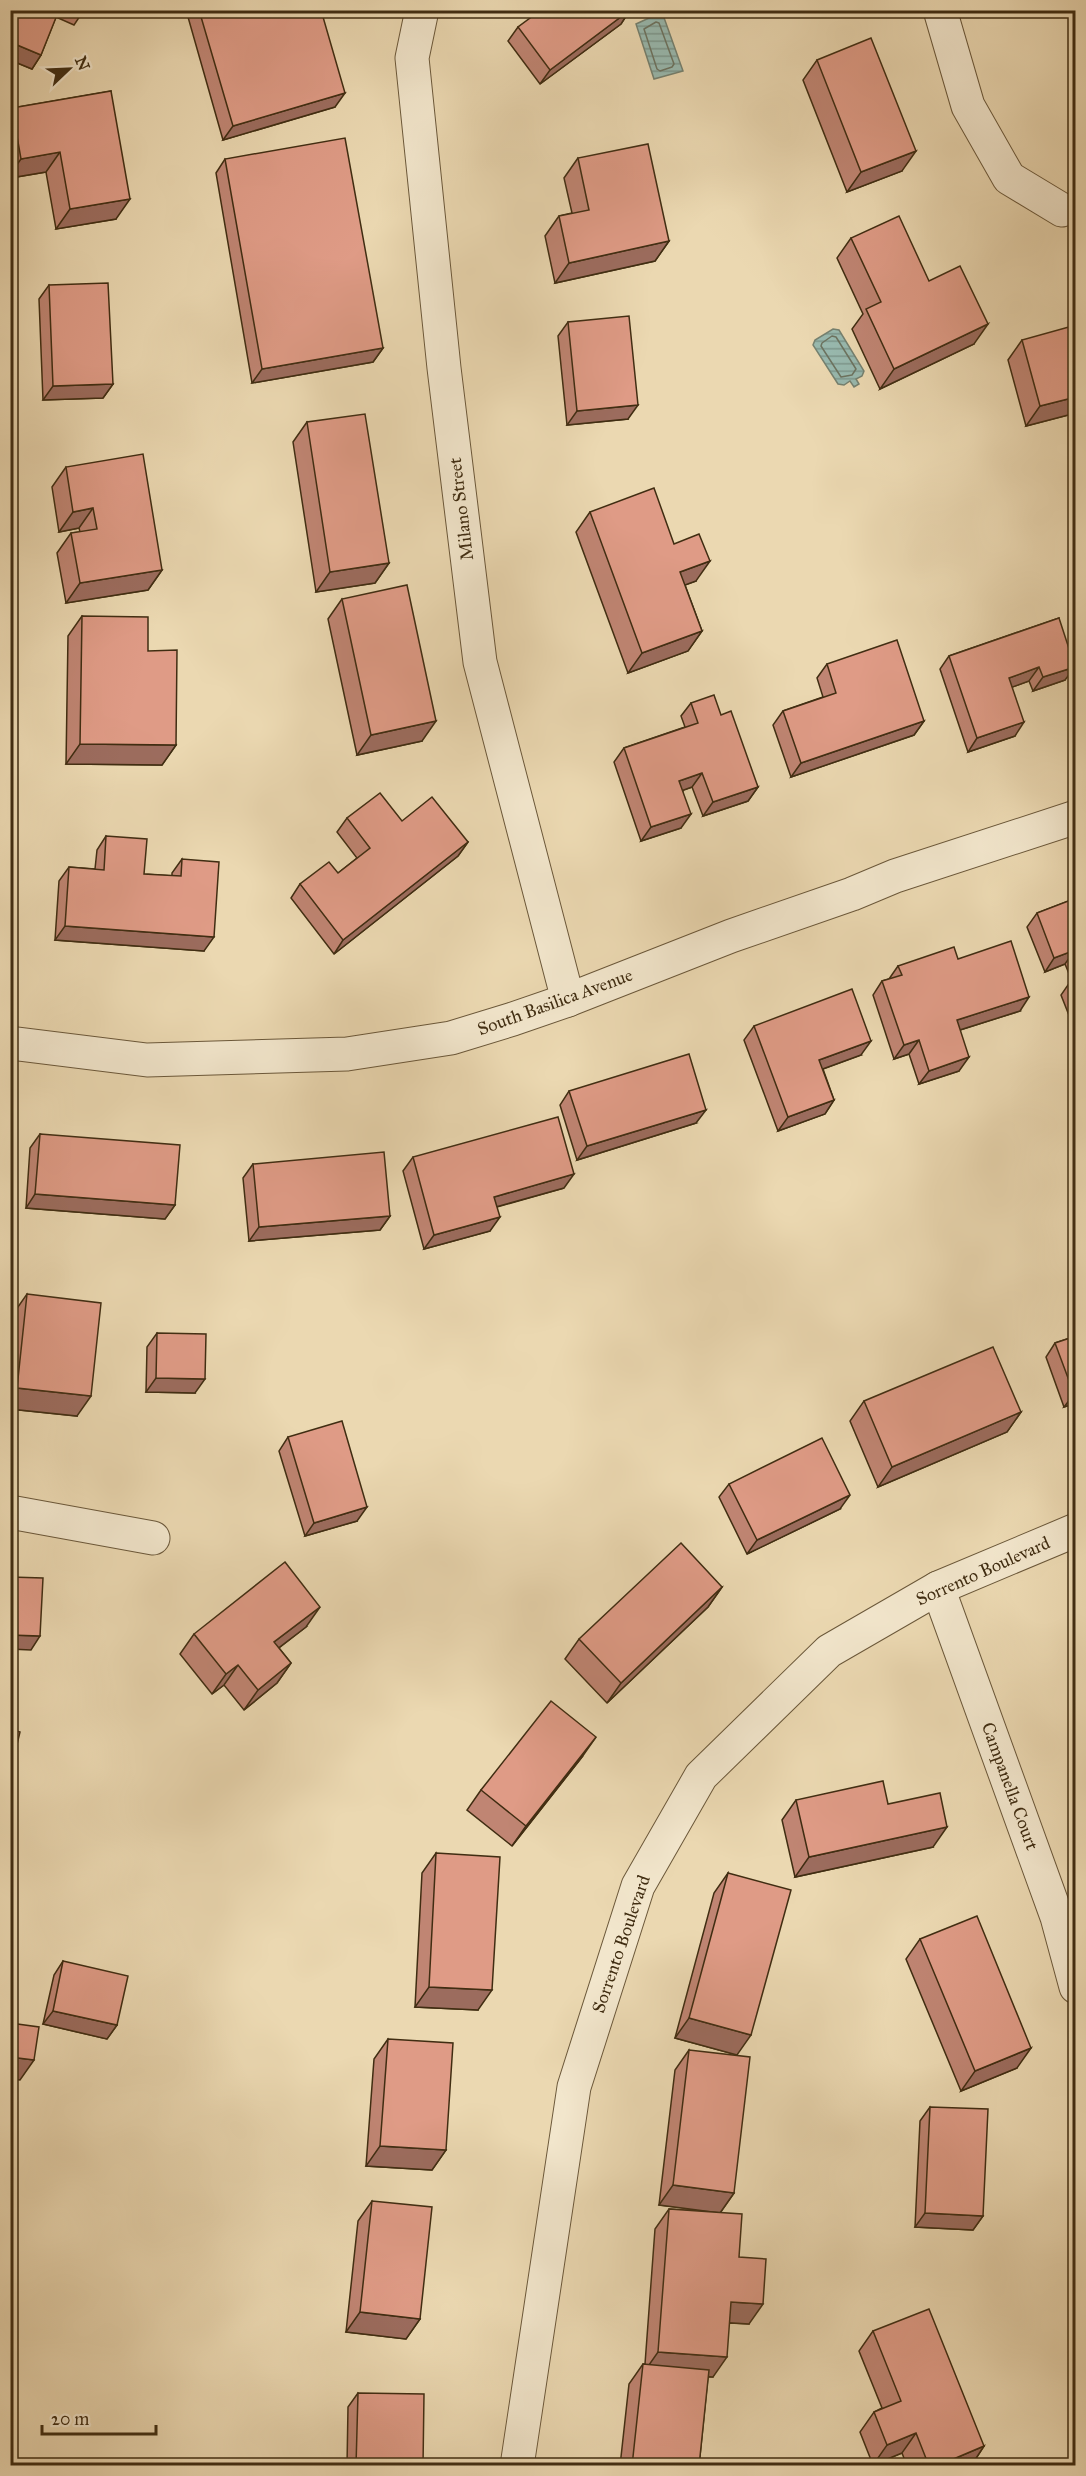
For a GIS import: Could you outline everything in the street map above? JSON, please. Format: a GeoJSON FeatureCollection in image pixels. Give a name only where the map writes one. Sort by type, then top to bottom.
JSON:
{"type":"FeatureCollection","features":[{"type":"Feature","properties":{"kind":"street","name":"Milano Street"},"geometry":{"type":"LineString","coordinates":[[422,10],[412,58],[444,368],[480,662],[568,1000]]}},
{"type":"Feature","properties":{"kind":"street"},"geometry":{"type":"LineString","coordinates":[[940,10],[968,106],[1008,178],[1062,210]]}},
{"type":"Feature","properties":{"kind":"street","name":"South Basilica Avenue"},"geometry":{"type":"LineString","coordinates":[[10,1043],[147,1060],[346,1054],[451,1038],[513,1020],[568,1000],[730,936],[852,894],[895,876],[1076,818]]}},
{"type":"Feature","properties":{"kind":"street"},"geometry":{"type":"LineString","coordinates":[[10,1512],[153,1538]]}},
{"type":"Feature","properties":{"kind":"street","name":"Sorrento Boulevard"},"geometry":{"type":"LineString","coordinates":[[517,2466],[574,2087],[638,1886],[700,1776],[829,1651],[938,1588],[1076,1530]]}},
{"type":"Feature","properties":{"kind":"street","name":"Campanella Court"},"geometry":{"type":"LineString","coordinates":[[938,1588],[1057,1917],[1076,1987]]}},
{"type":"Feature","properties":{"kind":"water"},"geometry":{"type":"Polygon","coordinates":[[[662,12],[683,71],[654,79],[636,24],[662,12]]]}},
{"type":"Feature","properties":{"kind":"water"},"geometry":{"type":"Polygon","coordinates":[[[833,329],[839,330],[864,371],[862,376],[856,379],[859,384],[854,387],[850,381],[844,385],[838,384],[813,345],[815,340],[833,329]]]}},
{"type":"Feature","properties":{"kind":"building"},"geometry":{"type":"Polygon","coordinates":[[[10,10],[59,10],[41,55],[10,42],[10,10]]]}},
{"type":"Feature","properties":{"kind":"building"},"geometry":{"type":"Polygon","coordinates":[[[199,10],[321,10],[345,93],[233,126],[199,10]]]}},
{"type":"Feature","properties":{"kind":"building"},"geometry":{"type":"Polygon","coordinates":[[[541,10],[630,10],[550,70],[518,27],[541,10]]]}},
{"type":"Feature","properties":{"kind":"building"},"geometry":{"type":"Polygon","coordinates":[[[871,38],[916,151],[861,172],[817,60],[871,38]]]}},
{"type":"Feature","properties":{"kind":"building"},"geometry":{"type":"Polygon","coordinates":[[[111,91],[130,199],[70,209],[60,152],[21,159],[12,108],[111,91]]]}},
{"type":"Feature","properties":{"kind":"building"},"geometry":{"type":"Polygon","coordinates":[[[345,138],[383,348],[262,369],[225,159],[345,138]]]}},
{"type":"Feature","properties":{"kind":"building"},"geometry":{"type":"Polygon","coordinates":[[[648,144],[669,241],[569,263],[559,216],[589,210],[578,158],[648,144]]]}},
{"type":"Feature","properties":{"kind":"building"},"geometry":{"type":"Polygon","coordinates":[[[899,216],[929,281],[960,266],[988,324],[894,369],[866,309],[881,302],[851,238],[899,216]]]}},
{"type":"Feature","properties":{"kind":"building"},"geometry":{"type":"Polygon","coordinates":[[[108,283],[113,384],[53,386],[49,285],[108,283]]]}},
{"type":"Feature","properties":{"kind":"building"},"geometry":{"type":"Polygon","coordinates":[[[629,316],[638,405],[577,411],[568,322],[629,316]]]}},
{"type":"Feature","properties":{"kind":"building"},"geometry":{"type":"Polygon","coordinates":[[[1076,325],[1076,397],[1040,406],[1022,340],[1076,325]]]}},
{"type":"Feature","properties":{"kind":"building"},"geometry":{"type":"Polygon","coordinates":[[[365,414],[389,563],[330,572],[307,422],[365,414]]]}},
{"type":"Feature","properties":{"kind":"building"},"geometry":{"type":"Polygon","coordinates":[[[143,454],[162,570],[80,583],[71,533],[97,529],[93,508],[73,512],[66,467],[143,454]]]}},
{"type":"Feature","properties":{"kind":"building"},"geometry":{"type":"Polygon","coordinates":[[[654,488],[674,544],[699,534],[710,561],[680,572],[702,631],[642,653],[590,512],[654,488]]]}},
{"type":"Feature","properties":{"kind":"building"},"geometry":{"type":"Polygon","coordinates":[[[407,585],[436,721],[371,735],[342,599],[407,585]]]}},
{"type":"Feature","properties":{"kind":"building"},"geometry":{"type":"Polygon","coordinates":[[[82,616],[148,617],[148,651],[177,650],[176,745],[80,744],[82,616]]]}},
{"type":"Feature","properties":{"kind":"building"},"geometry":{"type":"Polygon","coordinates":[[[1059,618],[1075,667],[1043,677],[1039,667],[1009,678],[1024,722],[977,738],[949,656],[1059,618]]]}},
{"type":"Feature","properties":{"kind":"building"},"geometry":{"type":"Polygon","coordinates":[[[897,640],[924,721],[801,763],[783,711],[836,693],[827,664],[897,640]]]}},
{"type":"Feature","properties":{"kind":"building"},"geometry":{"type":"Polygon","coordinates":[[[714,695],[721,715],[731,711],[758,787],[713,802],[702,773],[679,781],[691,814],[651,827],[624,748],[698,723],[691,703],[714,695]]]}},
{"type":"Feature","properties":{"kind":"building"},"geometry":{"type":"Polygon","coordinates":[[[380,793],[402,821],[432,797],[468,842],[343,940],[300,884],[329,862],[338,873],[370,848],[347,818],[380,793]]]}},
{"type":"Feature","properties":{"kind":"building"},"geometry":{"type":"Polygon","coordinates":[[[106,836],[147,839],[144,874],[181,876],[182,859],[219,862],[214,937],[65,926],[69,867],[104,870],[106,836]]]}},
{"type":"Feature","properties":{"kind":"building"},"geometry":{"type":"Polygon","coordinates":[[[1076,898],[1076,951],[1054,958],[1037,913],[1076,898]]]}},
{"type":"Feature","properties":{"kind":"building"},"geometry":{"type":"Polygon","coordinates":[[[1011,941],[1029,997],[957,1020],[969,1057],[929,1071],[919,1040],[904,1045],[882,981],[902,975],[898,966],[954,947],[958,959],[1011,941]]]}},
{"type":"Feature","properties":{"kind":"building"},"geometry":{"type":"Polygon","coordinates":[[[1076,980],[1076,994],[1070,982],[1076,980]]]}},
{"type":"Feature","properties":{"kind":"building"},"geometry":{"type":"Polygon","coordinates":[[[852,989],[871,1041],[819,1060],[834,1100],[788,1117],[754,1026],[852,989]]]}},
{"type":"Feature","properties":{"kind":"building"},"geometry":{"type":"Polygon","coordinates":[[[689,1054],[706,1110],[587,1146],[569,1091],[689,1054]]]}},
{"type":"Feature","properties":{"kind":"building"},"geometry":{"type":"Polygon","coordinates":[[[558,1117],[574,1174],[494,1197],[500,1217],[434,1235],[413,1157],[558,1117]]]}},
{"type":"Feature","properties":{"kind":"building"},"geometry":{"type":"Polygon","coordinates":[[[40,1134],[180,1145],[175,1205],[35,1194],[40,1134]]]}},
{"type":"Feature","properties":{"kind":"building"},"geometry":{"type":"Polygon","coordinates":[[[384,1152],[390,1216],[259,1227],[253,1164],[384,1152]]]}},
{"type":"Feature","properties":{"kind":"building"},"geometry":{"type":"Polygon","coordinates":[[[27,1294],[101,1303],[91,1396],[17,1388],[27,1294]]]}},
{"type":"Feature","properties":{"kind":"building"},"geometry":{"type":"Polygon","coordinates":[[[157,1333],[206,1334],[205,1379],[156,1378],[157,1333]]]}},
{"type":"Feature","properties":{"kind":"building"},"geometry":{"type":"Polygon","coordinates":[[[1076,1336],[1076,1393],[1074,1394],[1055,1343],[1076,1336]]]}},
{"type":"Feature","properties":{"kind":"building"},"geometry":{"type":"Polygon","coordinates":[[[993,1347],[1021,1412],[892,1467],[864,1401],[993,1347]]]}},
{"type":"Feature","properties":{"kind":"building"},"geometry":{"type":"Polygon","coordinates":[[[342,1421],[367,1507],[314,1523],[288,1437],[342,1421]]]}},
{"type":"Feature","properties":{"kind":"building"},"geometry":{"type":"Polygon","coordinates":[[[822,1438],[850,1495],[757,1540],[729,1484],[822,1438]]]}},
{"type":"Feature","properties":{"kind":"building"},"geometry":{"type":"Polygon","coordinates":[[[681,1543],[722,1587],[621,1683],[579,1639],[681,1543]]]}},
{"type":"Feature","properties":{"kind":"building"},"geometry":{"type":"Polygon","coordinates":[[[285,1562],[320,1607],[274,1642],[291,1663],[258,1690],[238,1665],[226,1674],[194,1634],[285,1562]]]}},
{"type":"Feature","properties":{"kind":"building"},"geometry":{"type":"Polygon","coordinates":[[[10,1577],[43,1578],[40,1636],[10,1635],[10,1577]]]}},
{"type":"Feature","properties":{"kind":"building"},"geometry":{"type":"Polygon","coordinates":[[[551,1701],[596,1737],[526,1826],[481,1790],[551,1701]]]}},
{"type":"Feature","properties":{"kind":"building"},"geometry":{"type":"Polygon","coordinates":[[[10,1729],[20,1732],[10,1773],[10,1729]]]}},
{"type":"Feature","properties":{"kind":"building"},"geometry":{"type":"Polygon","coordinates":[[[883,1781],[888,1804],[940,1793],[947,1827],[809,1857],[796,1800],[883,1781]]]}},
{"type":"Feature","properties":{"kind":"building"},"geometry":{"type":"Polygon","coordinates":[[[436,1853],[500,1857],[492,1990],[429,1987],[436,1853]]]}},
{"type":"Feature","properties":{"kind":"building"},"geometry":{"type":"Polygon","coordinates":[[[728,1873],[791,1890],[751,2035],[689,2018],[728,1873]]]}},
{"type":"Feature","properties":{"kind":"building"},"geometry":{"type":"Polygon","coordinates":[[[977,1916],[1031,2048],[975,2071],[920,1939],[977,1916]]]}},
{"type":"Feature","properties":{"kind":"building"},"geometry":{"type":"Polygon","coordinates":[[[63,1961],[128,1976],[117,2025],[53,2011],[63,1961]]]}},
{"type":"Feature","properties":{"kind":"building"},"geometry":{"type":"Polygon","coordinates":[[[10,2023],[39,2027],[34,2060],[10,2057],[10,2023]]]}},
{"type":"Feature","properties":{"kind":"building"},"geometry":{"type":"Polygon","coordinates":[[[388,2039],[453,2043],[446,2150],[380,2146],[388,2039]]]}},
{"type":"Feature","properties":{"kind":"building"},"geometry":{"type":"Polygon","coordinates":[[[689,2050],[750,2057],[734,2193],[673,2185],[689,2050]]]}},
{"type":"Feature","properties":{"kind":"building"},"geometry":{"type":"Polygon","coordinates":[[[930,2107],[988,2109],[983,2216],[925,2213],[930,2107]]]}},
{"type":"Feature","properties":{"kind":"building"},"geometry":{"type":"Polygon","coordinates":[[[372,2201],[432,2207],[420,2319],[360,2312],[372,2201]]]}},
{"type":"Feature","properties":{"kind":"building"},"geometry":{"type":"Polygon","coordinates":[[[669,2209],[742,2214],[739,2257],[766,2259],[763,2304],[731,2302],[727,2357],[658,2352],[669,2209]]]}},
{"type":"Feature","properties":{"kind":"building"},"geometry":{"type":"Polygon","coordinates":[[[929,2309],[984,2446],[937,2466],[929,2466],[916,2433],[887,2445],[874,2412],[901,2401],[873,2331],[929,2309]]]}},
{"type":"Feature","properties":{"kind":"building"},"geometry":{"type":"Polygon","coordinates":[[[643,2364],[709,2370],[699,2466],[632,2466],[643,2364]]]}},
{"type":"Feature","properties":{"kind":"building"},"geometry":{"type":"Polygon","coordinates":[[[358,2393],[424,2394],[423,2466],[356,2466],[358,2393]]]}}]}
